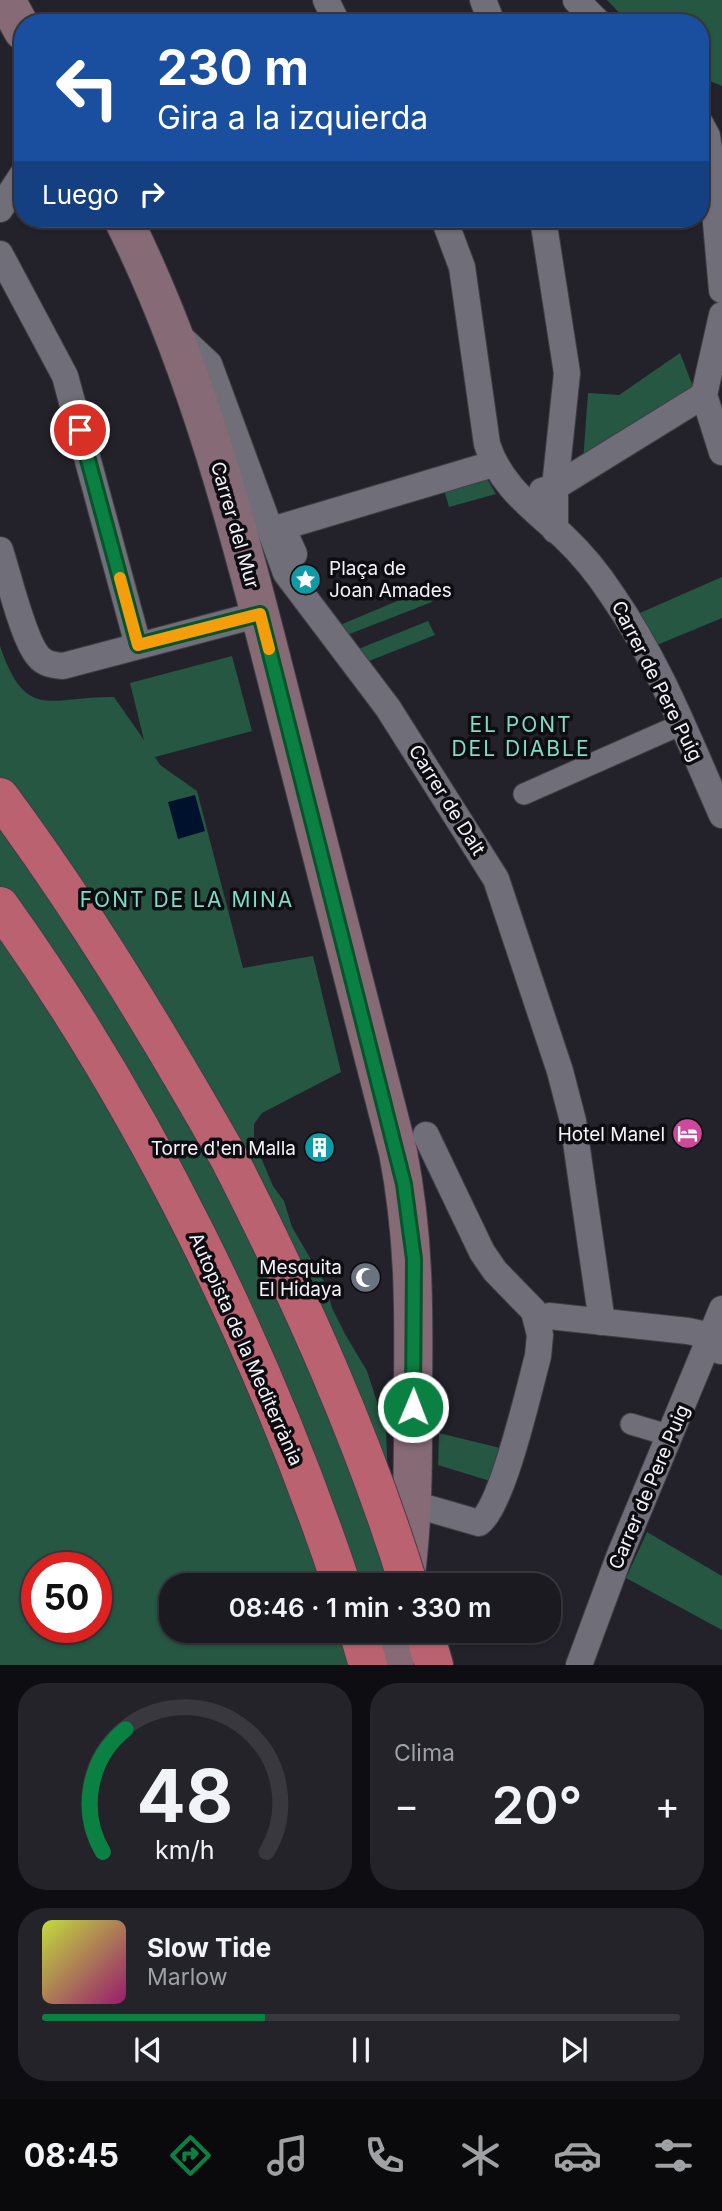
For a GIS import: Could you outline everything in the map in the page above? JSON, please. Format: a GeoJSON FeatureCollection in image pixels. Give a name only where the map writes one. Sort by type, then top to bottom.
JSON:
{"type":"FeatureCollection","features":[{"type":"Feature","properties":{"kind":"highway"},"geometry":{"type":"LineString","coordinates":[[0,797],[96,933],[162,1039],[229,1158],[285,1266],[331,1373],[384,1505],[403,1573]]}},
{"type":"Feature","properties":{"kind":"highway","name":"Autopista de la Mediterrània"},"geometry":{"type":"LineString","coordinates":[[0,905],[79,1026],[172,1190],[226,1294],[272,1398],[337,1573]]}},
{"type":"Feature","properties":{"kind":"highway"},"geometry":{"type":"LineString","coordinates":[[362,1643],[368,1665]]}},
{"type":"Feature","properties":{"kind":"highway"},"geometry":{"type":"LineString","coordinates":[[428,1643],[434,1665]]}},
{"type":"Feature","properties":{"kind":"main road","name":"Carrer del Mur"},"geometry":{"type":"LineString","coordinates":[[127,228],[174,331],[210,438],[260,614],[404,1184],[414,1259],[415,1308],[413,1504],[408,1573]]}},
{"type":"Feature","properties":{"kind":"main road"},"geometry":{"type":"LineString","coordinates":[[394,1665],[397,1643]]}},
{"type":"Feature","properties":{"kind":"street"},"geometry":{"type":"LineString","coordinates":[[576,0],[590,14]]}},
{"type":"Feature","properties":{"kind":"street"},"geometry":{"type":"LineString","coordinates":[[709,149],[722,290]]}},
{"type":"Feature","properties":{"kind":"street"},"geometry":{"type":"LineString","coordinates":[[0,209],[14,188]]}},
{"type":"Feature","properties":{"kind":"street"},"geometry":{"type":"LineString","coordinates":[[331,631],[282,527],[494,464],[487,444],[462,267],[447,228]]}},
{"type":"Feature","properties":{"kind":"street"},"geometry":{"type":"LineString","coordinates":[[545,228],[567,373],[555,487],[555,530]]}},
{"type":"Feature","properties":{"kind":"street"},"geometry":{"type":"LineString","coordinates":[[0,254],[65,376],[138,645]]}},
{"type":"Feature","properties":{"kind":"street"},"geometry":{"type":"LineString","coordinates":[[722,315],[704,395],[722,452]]}},
{"type":"Feature","properties":{"kind":"street","name":"Carrer de Dalt"},"geometry":{"type":"LineString","coordinates":[[174,331],[209,364],[286,573],[388,708],[496,880],[560,1071],[573,1121],[602,1322]]}},
{"type":"Feature","properties":{"kind":"street"},"geometry":{"type":"LineString","coordinates":[[513,490],[536,492],[555,487],[704,395]]}},
{"type":"Feature","properties":{"kind":"street","name":"Carrer de Pere Puig"},"geometry":{"type":"LineString","coordinates":[[494,464],[513,490],[555,530],[613,595],[682,724],[722,815]]}},
{"type":"Feature","properties":{"kind":"street"},"geometry":{"type":"LineString","coordinates":[[0,550],[30,641],[37,656],[49,665],[63,666],[260,614]]}},
{"type":"Feature","properties":{"kind":"street"},"geometry":{"type":"LineString","coordinates":[[524,794],[682,724]]}},
{"type":"Feature","properties":{"kind":"street"},"geometry":{"type":"LineString","coordinates":[[413,1504],[479,1523],[485,1518],[506,1467],[538,1356],[540,1335],[534,1311],[495,1271],[482,1252],[426,1135]]}},
{"type":"Feature","properties":{"kind":"street","name":"Carrer de Pere Puig"},"geometry":{"type":"LineString","coordinates":[[579,1665],[619,1557],[670,1436],[717,1346],[722,1310]]}},
{"type":"Feature","properties":{"kind":"street"},"geometry":{"type":"LineString","coordinates":[[549,1316],[688,1331],[717,1346]]}},
{"type":"Feature","properties":{"kind":"street"},"geometry":{"type":"LineString","coordinates":[[631,1424],[670,1436]]}},
{"type":"Feature","properties":{"kind":"green space"},"geometry":{"type":"Polygon","coordinates":[[[607,0],[722,0],[722,86],[709,81],[709,14],[620,14],[607,0]]]}},
{"type":"Feature","properties":{"kind":"green space"},"geometry":{"type":"Polygon","coordinates":[[[680,353],[694,389],[583,462],[588,393],[619,395],[680,353]]]}},
{"type":"Feature","properties":{"kind":"green space"},"geometry":{"type":"Polygon","coordinates":[[[486,477],[496,494],[449,507],[443,486],[486,477]]]}},
{"type":"Feature","properties":{"kind":"green space"},"geometry":{"type":"Polygon","coordinates":[[[722,577],[722,618],[652,647],[633,616],[722,577]]]}},
{"type":"Feature","properties":{"kind":"green space"},"geometry":{"type":"Polygon","coordinates":[[[426,589],[432,602],[347,635],[340,625],[426,589]]]}},
{"type":"Feature","properties":{"kind":"green space"},"geometry":{"type":"Polygon","coordinates":[[[428,621],[435,635],[364,663],[356,650],[428,621]]]}},
{"type":"Feature","properties":{"kind":"green space"},"geometry":{"type":"Polygon","coordinates":[[[0,646],[10,670],[20,686],[31,696],[57,701],[114,697],[144,740],[130,683],[232,656],[252,731],[155,757],[160,765],[197,791],[243,968],[313,956],[341,1072],[262,1113],[254,1124],[254,1139],[273,1186],[284,1201],[292,1227],[326,1285],[332,1308],[367,1371],[386,1430],[390,1535],[382,1573],[159,1573],[159,1643],[369,1643],[365,1665],[0,1665],[0,646]]]}},
{"type":"Feature","properties":{"kind":"green space"},"geometry":{"type":"Polygon","coordinates":[[[439,1433],[500,1448],[490,1481],[438,1465],[439,1433]]]}},
{"type":"Feature","properties":{"kind":"green space"},"geometry":{"type":"Polygon","coordinates":[[[647,1532],[722,1576],[722,1630],[626,1578],[647,1532]]]}},
{"type":"Feature","properties":{"kind":"water"},"geometry":{"type":"Polygon","coordinates":[[[195,795],[205,831],[178,839],[168,802],[195,795]]]}},
{"type":"Feature","properties":{"kind":"slow traffic"},"geometry":{"type":"LineString","coordinates":[[120,578],[138,645],[260,614],[269,649]]}},
{"type":"Feature","properties":{"kind":"place","name":"Plaça de Joan Amades"},"geometry":{"type":"Point","coordinates":[306,579]}},
{"type":"Feature","properties":{"kind":"place","name":"Hotel Manel"},"geometry":{"type":"Point","coordinates":[688,1134]}},
{"type":"Feature","properties":{"kind":"place","name":"Torre d'en Malla"},"geometry":{"type":"Point","coordinates":[319,1148]}},
{"type":"Feature","properties":{"kind":"place","name":"Mesquita El Hidaya"},"geometry":{"type":"Point","coordinates":[365,1278]}},
{"type":"Feature","properties":{"kind":"district","name":"EL PONT DEL DIABLE"},"geometry":{"type":"Point","coordinates":[521,736]}},
{"type":"Feature","properties":{"kind":"district","name":"FONT DE LA MINA"},"geometry":{"type":"Point","coordinates":[187,899]}},
{"type":"Feature","properties":{"kind":"route"},"geometry":{"type":"LineString","coordinates":[[80,430],[138,645],[260,614],[404,1184],[414,1259],[413,1407]]}}]}
